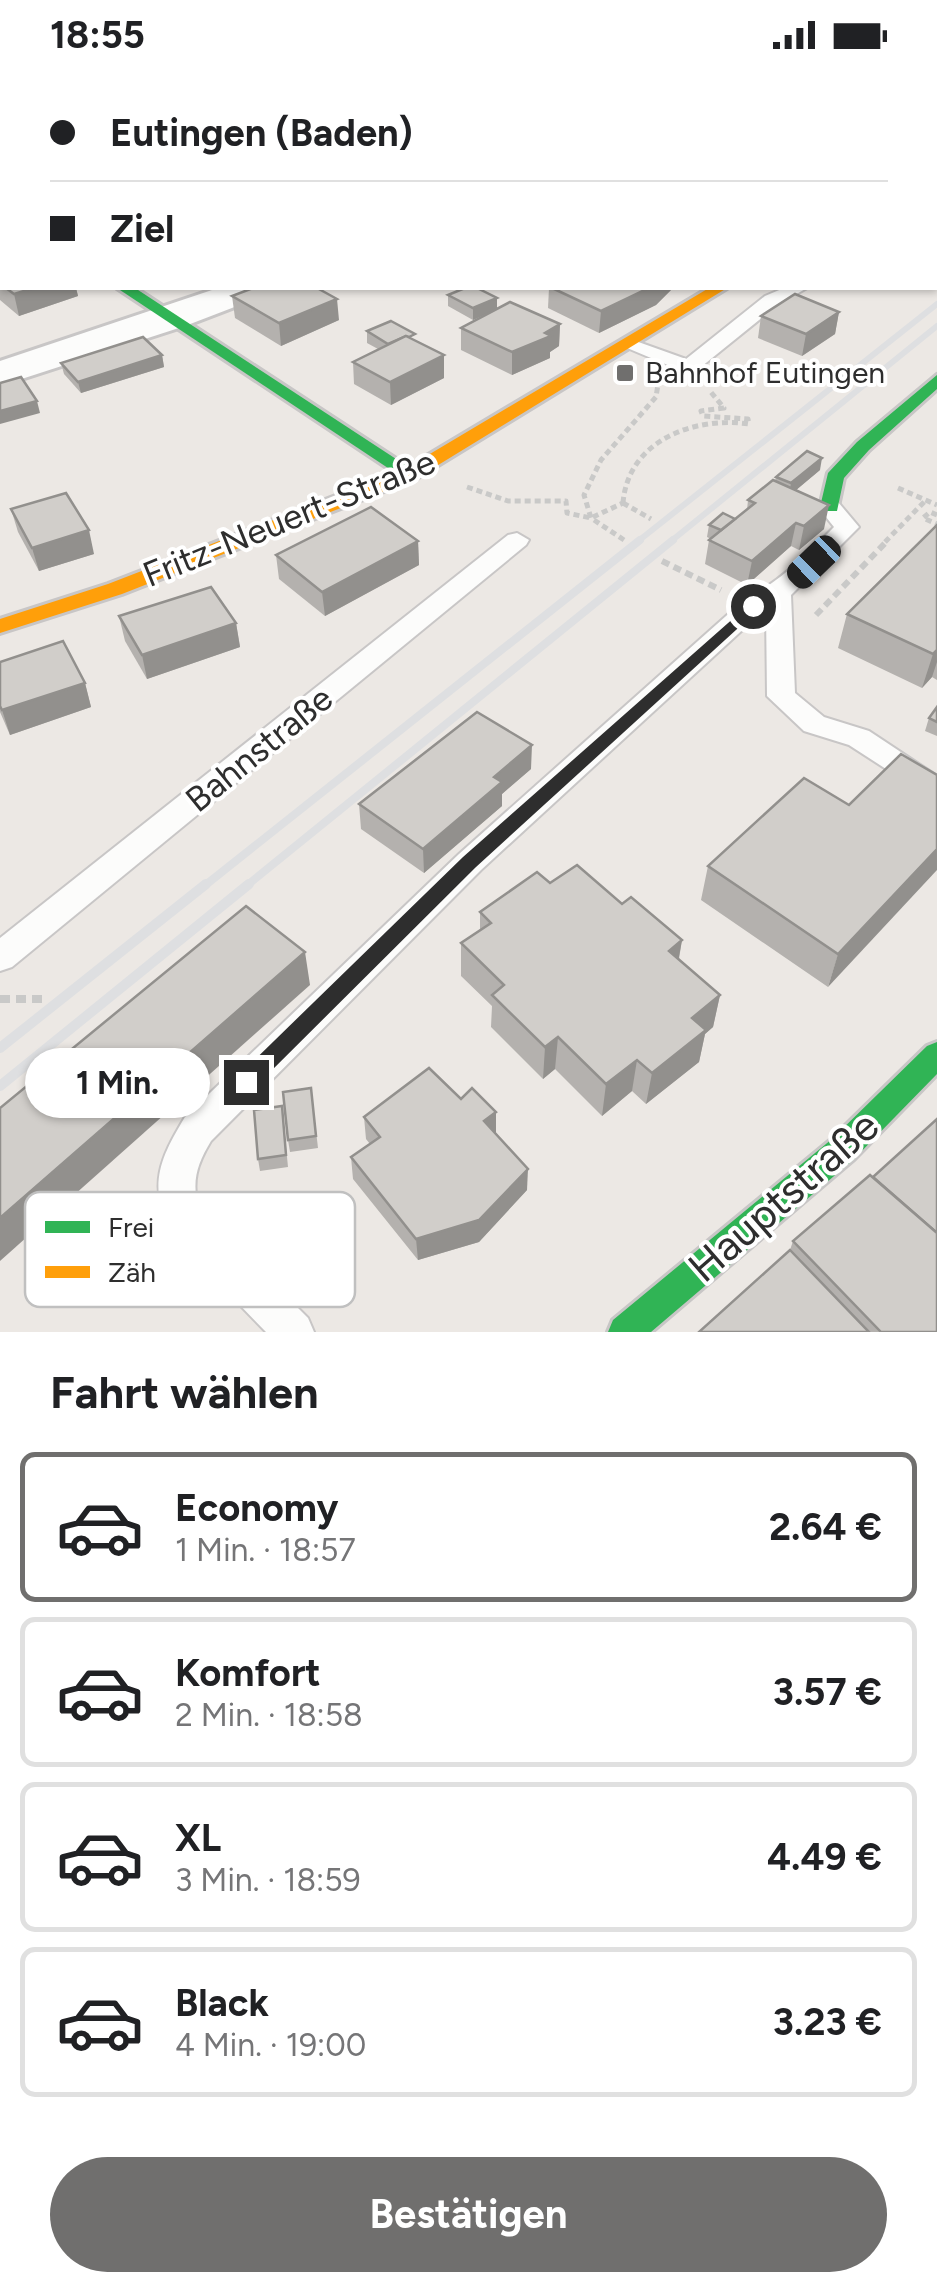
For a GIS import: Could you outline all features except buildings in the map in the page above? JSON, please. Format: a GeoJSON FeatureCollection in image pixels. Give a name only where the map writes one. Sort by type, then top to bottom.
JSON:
{"type":"FeatureCollection","features":[{"type":"Feature","properties":{"kind":"street"},"geometry":{"type":"LineString","coordinates":[[128,290],[419,469]]}},
{"type":"Feature","properties":{"kind":"street"},"geometry":{"type":"LineString","coordinates":[[0,374],[245,290]]}},
{"type":"Feature","properties":{"kind":"street","name":"Fritz-Neuert-Straße"},"geometry":{"type":"LineString","coordinates":[[0,626],[116,589],[419,469],[717,290]]}},
{"type":"Feature","properties":{"kind":"street"},"geometry":{"type":"LineString","coordinates":[[830,507],[835,477],[863,446],[937,380]]}},
{"type":"Feature","properties":{"kind":"street","name":"Hauptstraße"},"geometry":{"type":"LineString","coordinates":[[625,1332],[843,1149],[937,1054]]}},
{"type":"Feature","properties":{"kind":"lane"},"geometry":{"type":"LineString","coordinates":[[630,345],[689,367],[772,300],[794,290]]}},
{"type":"Feature","properties":{"kind":"lane"},"geometry":{"type":"LineString","coordinates":[[176,1192],[180,1159],[198,1129],[470,862],[847,527],[830,507]]}},
{"type":"Feature","properties":{"kind":"lane","name":"Bahnstraße"},"geometry":{"type":"LineString","coordinates":[[0,957],[517,540]]}},
{"type":"Feature","properties":{"kind":"lane"},"geometry":{"type":"LineString","coordinates":[[766,600],[783,643],[778,674],[782,696],[814,724],[860,738],[937,790]]}},
{"type":"Feature","properties":{"kind":"lane"},"geometry":{"type":"LineString","coordinates":[[269,1307],[294,1332]]}},
{"type":"Feature","properties":{"kind":"path"},"geometry":{"type":"LineString","coordinates":[[592,518],[584,504],[589,481],[600,460],[656,396],[658,382]]}},
{"type":"Feature","properties":{"kind":"path"},"geometry":{"type":"LineString","coordinates":[[623,503],[626,483],[638,464],[675,433],[690,425],[717,421],[750,424],[748,419],[736,416],[703,416],[701,410],[724,408],[709,390]]}},
{"type":"Feature","properties":{"kind":"path"},"geometry":{"type":"LineString","coordinates":[[419,469],[508,501],[566,501],[566,513],[592,518],[624,540]]}},
{"type":"Feature","properties":{"kind":"path"},"geometry":{"type":"LineString","coordinates":[[898,488],[937,505]]}},
{"type":"Feature","properties":{"kind":"path"},"geometry":{"type":"LineString","coordinates":[[783,643],[843,588],[926,500]]}},
{"type":"Feature","properties":{"kind":"path"},"geometry":{"type":"LineString","coordinates":[[592,518],[623,503]]}},
{"type":"Feature","properties":{"kind":"path"},"geometry":{"type":"LineString","coordinates":[[623,503],[651,519]]}},
{"type":"Feature","properties":{"kind":"path"},"geometry":{"type":"LineString","coordinates":[[662,561],[766,600]]}},
{"type":"Feature","properties":{"kind":"path"},"geometry":{"type":"LineString","coordinates":[[0,999],[42,999]]}},
{"type":"Feature","properties":{"kind":"railway"},"geometry":{"type":"LineString","coordinates":[[637,542],[937,304]]}},
{"type":"Feature","properties":{"kind":"railway"},"geometry":{"type":"LineString","coordinates":[[670,542],[937,326]]}},
{"type":"Feature","properties":{"kind":"railway"},"geometry":{"type":"LineString","coordinates":[[203,887],[640,540]]}},
{"type":"Feature","properties":{"kind":"railway"},"geometry":{"type":"LineString","coordinates":[[245,887],[673,540]]}},
{"type":"Feature","properties":{"kind":"railway"},"geometry":{"type":"LineString","coordinates":[[0,1048],[206,884]]}},
{"type":"Feature","properties":{"kind":"railway"},"geometry":{"type":"LineString","coordinates":[[0,1086],[249,884]]}},
{"type":"Feature","properties":{"kind":"traffic: fast"},"geometry":{"type":"LineString","coordinates":[[128,290],[410,474]]}},
{"type":"Feature","properties":{"kind":"traffic: fast"},"geometry":{"type":"LineString","coordinates":[[830,507],[835,477],[863,446],[937,380]]}},
{"type":"Feature","properties":{"kind":"traffic: fast"},"geometry":{"type":"LineString","coordinates":[[625,1332],[843,1149],[937,1055]]}},
{"type":"Feature","properties":{"kind":"traffic: slow"},"geometry":{"type":"LineString","coordinates":[[0,626],[115,589],[410,474],[716,290]]}},
{"type":"Feature","properties":{"kind":"place","name":"Bahnhof Eutingen"},"geometry":{"type":"Point","coordinates":[625,373]}},
{"type":"Feature","properties":{"kind":"route"},"geometry":{"type":"LineString","coordinates":[[246,1082],[470,862],[753,606]]}}]}
